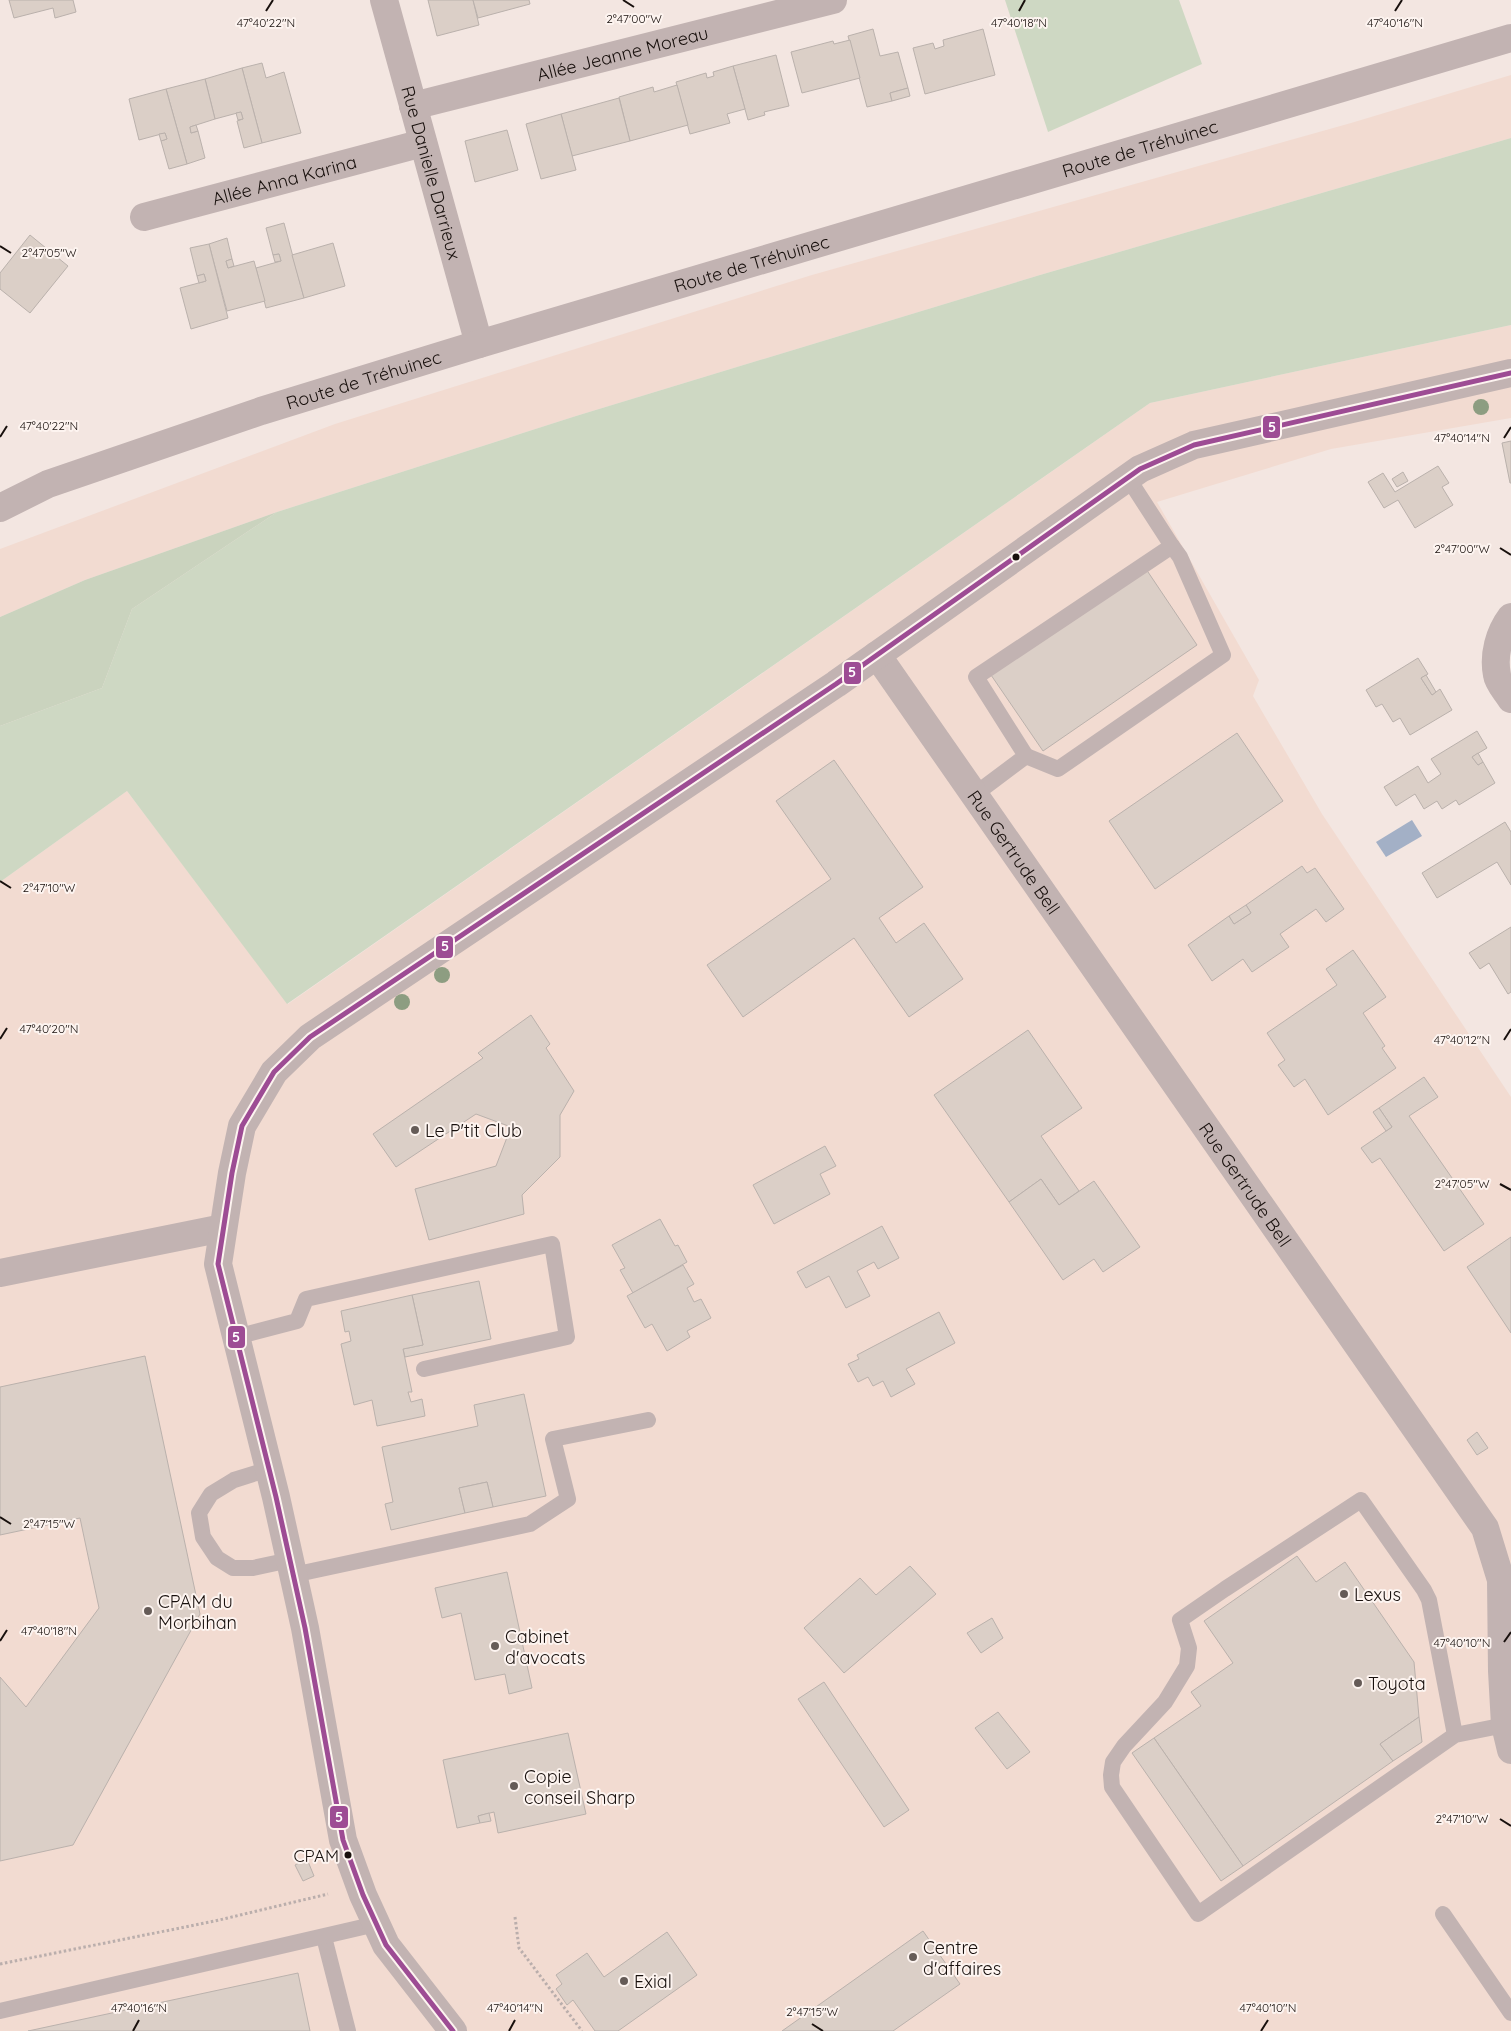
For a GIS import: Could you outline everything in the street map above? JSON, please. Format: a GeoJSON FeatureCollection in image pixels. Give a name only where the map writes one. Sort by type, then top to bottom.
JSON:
{"type":"FeatureCollection","features":[{"type":"Feature","properties":{"kind":"street","name":"Rue Danielle Darrieux"},"geometry":{"type":"LineString","coordinates":[[384,0],[479,344]]}},
{"type":"Feature","properties":{"kind":"street","name":"Allée Jeanne Moreau"},"geometry":{"type":"LineString","coordinates":[[413,106],[832,0]]}},
{"type":"Feature","properties":{"kind":"street","name":"Route de Tréhuinec"},"geometry":{"type":"LineString","coordinates":[[0,508],[48,484],[261,411],[479,344],[1511,38]]}},
{"type":"Feature","properties":{"kind":"street","name":"Allée Anna Karina"},"geometry":{"type":"LineString","coordinates":[[144,217],[423,143]]}},
{"type":"Feature","properties":{"kind":"street"},"geometry":{"type":"LineString","coordinates":[[453,2031],[386,1945],[363,1895],[343,1840],[305,1628],[269,1469],[218,1264],[242,1126],[274,1072],[310,1036],[878,655],[1140,470],[1194,445],[1511,373]]}},
{"type":"Feature","properties":{"kind":"street"},"geometry":{"type":"LineString","coordinates":[[1511,617],[1506,624],[1496,649],[1497,676],[1511,699]]}},
{"type":"Feature","properties":{"kind":"street","name":"Rue Gertrude Bell"},"geometry":{"type":"LineString","coordinates":[[878,655],[1485,1528],[1501,1580],[1508,1737]]}},
{"type":"Feature","properties":{"kind":"street"},"geometry":{"type":"LineString","coordinates":[[0,1273],[223,1228]]}},
{"type":"Feature","properties":{"kind":"lane"},"geometry":{"type":"LineString","coordinates":[[1128,478],[1180,557],[1223,655],[1058,769],[1026,756],[976,677],[1172,546]]}},
{"type":"Feature","properties":{"kind":"lane"},"geometry":{"type":"LineString","coordinates":[[974,795],[1026,756]]}},
{"type":"Feature","properties":{"kind":"lane"},"geometry":{"type":"LineString","coordinates":[[236,1337],[297,1321],[306,1299],[552,1244],[567,1336],[424,1369]]}},
{"type":"Feature","properties":{"kind":"lane"},"geometry":{"type":"LineString","coordinates":[[269,1469],[234,1480],[211,1494],[199,1513],[203,1537],[217,1558],[233,1568],[291,1567],[530,1524],[568,1499],[553,1439],[648,1420]]}},
{"type":"Feature","properties":{"kind":"lane"},"geometry":{"type":"LineString","coordinates":[[1455,1735],[1429,1600],[1361,1500],[1225,1588],[1180,1620],[1190,1648],[1187,1666],[1165,1702],[1124,1746],[1113,1762],[1112,1787],[1198,1914],[1455,1735],[1508,1737]]}},
{"type":"Feature","properties":{"kind":"lane"},"geometry":{"type":"LineString","coordinates":[[1443,1914],[1511,2013]]}},
{"type":"Feature","properties":{"kind":"lane"},"geometry":{"type":"LineString","coordinates":[[0,2010],[376,1924]]}},
{"type":"Feature","properties":{"kind":"lane"},"geometry":{"type":"LineString","coordinates":[[324,1936],[348,2031]]}},
{"type":"Feature","properties":{"kind":"path"},"geometry":{"type":"LineString","coordinates":[[0,1964],[215,1921],[328,1894]]}},
{"type":"Feature","properties":{"kind":"path"},"geometry":{"type":"LineString","coordinates":[[515,1917],[519,1948],[582,2031]]}},
{"type":"Feature","properties":{"kind":"shaded area"},"geometry":{"type":"Polygon","coordinates":[[[1511,75],[1511,138],[1040,275],[576,416],[277,512],[85,580],[0,617],[0,549],[335,424],[812,275],[1351,123],[1511,75]]]}},
{"type":"Feature","properties":{"kind":"shaded area"},"geometry":{"type":"Polygon","coordinates":[[[1511,325],[1511,418],[1331,449],[1157,502],[1259,680],[1253,696],[1322,814],[1511,1097],[1511,2031],[0,2031],[0,882],[127,791],[288,1004],[1150,403],[1511,325]]]}},
{"type":"Feature","properties":{"kind":"green space"},"geometry":{"type":"Polygon","coordinates":[[[1005,0],[1179,0],[1202,64],[1048,132],[1005,0]]]}},
{"type":"Feature","properties":{"kind":"green space"},"geometry":{"type":"Polygon","coordinates":[[[1511,138],[1511,325],[1150,403],[287,1004],[127,791],[0,882],[0,726],[102,688],[132,609],[277,512],[576,416],[1040,275],[1511,138]]]}},
{"type":"Feature","properties":{"kind":"green space"},"geometry":{"type":"Polygon","coordinates":[[[277,512],[132,609],[102,688],[0,726],[0,617],[85,580],[277,512]]]}},
{"type":"Feature","properties":{"kind":"water"},"geometry":{"type":"Polygon","coordinates":[[[1412,820],[1422,836],[1386,857],[1376,842],[1412,820]]]}},
{"type":"Feature","properties":{"kind":"building"},"geometry":{"type":"Polygon","coordinates":[[[9,0],[73,0],[76,12],[55,18],[53,8],[14,18],[9,0]]]}},
{"type":"Feature","properties":{"kind":"building"},"geometry":{"type":"Polygon","coordinates":[[[428,0],[473,0],[479,25],[437,36],[428,0]]]}},
{"type":"Feature","properties":{"kind":"building"},"geometry":{"type":"Polygon","coordinates":[[[473,0],[529,0],[530,4],[478,18],[473,0]]]}},
{"type":"Feature","properties":{"kind":"building"},"geometry":{"type":"Polygon","coordinates":[[[873,29],[880,56],[898,52],[908,88],[890,93],[892,101],[867,107],[848,36],[873,29]]]}},
{"type":"Feature","properties":{"kind":"building"},"geometry":{"type":"Polygon","coordinates":[[[983,29],[995,75],[925,94],[913,48],[933,43],[935,49],[944,46],[943,40],[983,29]]]}},
{"type":"Feature","properties":{"kind":"building"},"geometry":{"type":"Polygon","coordinates":[[[850,40],[860,78],[802,93],[791,52],[833,41],[834,44],[850,40]]]}},
{"type":"Feature","properties":{"kind":"building"},"geometry":{"type":"Polygon","coordinates":[[[776,55],[789,106],[764,112],[765,115],[748,120],[733,66],[776,55]]]}},
{"type":"Feature","properties":{"kind":"building"},"geometry":{"type":"Polygon","coordinates":[[[262,63],[266,78],[284,72],[301,133],[262,143],[242,68],[262,63]]]}},
{"type":"Feature","properties":{"kind":"building"},"geometry":{"type":"Polygon","coordinates":[[[733,66],[745,109],[727,114],[730,123],[690,134],[676,82],[706,73],[707,78],[714,76],[713,72],[733,66]]]}},
{"type":"Feature","properties":{"kind":"building"},"geometry":{"type":"Polygon","coordinates":[[[242,68],[262,143],[244,148],[237,121],[243,119],[241,112],[215,119],[205,79],[242,68]]]}},
{"type":"Feature","properties":{"kind":"building"},"geometry":{"type":"Polygon","coordinates":[[[205,79],[215,119],[190,127],[191,133],[198,131],[205,158],[187,164],[166,89],[205,79]]]}},
{"type":"Feature","properties":{"kind":"building"},"geometry":{"type":"Polygon","coordinates":[[[677,85],[688,125],[630,141],[619,97],[653,87],[654,92],[677,85]]]}},
{"type":"Feature","properties":{"kind":"building"},"geometry":{"type":"Polygon","coordinates":[[[908,88],[910,96],[892,101],[890,93],[908,88]]]}},
{"type":"Feature","properties":{"kind":"building"},"geometry":{"type":"Polygon","coordinates":[[[166,89],[187,164],[169,169],[161,141],[167,139],[165,133],[139,140],[129,99],[166,89]]]}},
{"type":"Feature","properties":{"kind":"building"},"geometry":{"type":"Polygon","coordinates":[[[619,98],[630,141],[572,156],[561,114],[619,98]]]}},
{"type":"Feature","properties":{"kind":"building"},"geometry":{"type":"Polygon","coordinates":[[[241,112],[243,119],[238,120],[236,113],[241,112]]]}},
{"type":"Feature","properties":{"kind":"building"},"geometry":{"type":"Polygon","coordinates":[[[561,114],[576,170],[541,179],[526,124],[561,114]]]}},
{"type":"Feature","properties":{"kind":"building"},"geometry":{"type":"Polygon","coordinates":[[[196,125],[198,131],[191,133],[190,127],[196,125]]]}},
{"type":"Feature","properties":{"kind":"building"},"geometry":{"type":"Polygon","coordinates":[[[507,130],[518,170],[475,182],[465,141],[507,130]]]}},
{"type":"Feature","properties":{"kind":"building"},"geometry":{"type":"Polygon","coordinates":[[[165,133],[167,139],[161,141],[159,134],[165,133]]]}},
{"type":"Feature","properties":{"kind":"building"},"geometry":{"type":"Polygon","coordinates":[[[284,223],[304,298],[266,308],[256,268],[281,261],[279,254],[273,255],[266,228],[284,223]]]}},
{"type":"Feature","properties":{"kind":"building"},"geometry":{"type":"Polygon","coordinates":[[[30,235],[68,266],[30,313],[0,289],[0,273],[30,235]]]}},
{"type":"Feature","properties":{"kind":"building"},"geometry":{"type":"Polygon","coordinates":[[[227,238],[232,259],[226,261],[228,268],[254,261],[265,301],[227,311],[209,244],[227,238]]]}},
{"type":"Feature","properties":{"kind":"building"},"geometry":{"type":"Polygon","coordinates":[[[333,243],[345,286],[304,298],[292,255],[333,243]]]}},
{"type":"Feature","properties":{"kind":"building"},"geometry":{"type":"Polygon","coordinates":[[[209,244],[228,318],[191,329],[180,288],[206,281],[204,274],[197,276],[190,248],[209,244]]]}},
{"type":"Feature","properties":{"kind":"building"},"geometry":{"type":"Polygon","coordinates":[[[279,254],[281,261],[275,262],[273,255],[279,254]]]}},
{"type":"Feature","properties":{"kind":"building"},"geometry":{"type":"Polygon","coordinates":[[[232,259],[234,266],[228,268],[226,261],[232,259]]]}},
{"type":"Feature","properties":{"kind":"building"},"geometry":{"type":"Polygon","coordinates":[[[204,274],[206,281],[199,283],[197,276],[204,274]]]}},
{"type":"Feature","properties":{"kind":"building"},"geometry":{"type":"Polygon","coordinates":[[[1511,441],[1511,483],[1510,483],[1502,443],[1511,441]]]}},
{"type":"Feature","properties":{"kind":"building"},"geometry":{"type":"Polygon","coordinates":[[[1438,466],[1449,483],[1442,487],[1453,505],[1415,528],[1398,500],[1384,508],[1368,482],[1383,473],[1395,492],[1438,466]]]}},
{"type":"Feature","properties":{"kind":"building"},"geometry":{"type":"Polygon","coordinates":[[[1403,472],[1408,481],[1397,487],[1392,479],[1403,472]]]}},
{"type":"Feature","properties":{"kind":"building"},"geometry":{"type":"Polygon","coordinates":[[[1146,569],[1197,645],[1043,751],[991,675],[1146,569]]]}},
{"type":"Feature","properties":{"kind":"building"},"geometry":{"type":"Polygon","coordinates":[[[1418,658],[1428,674],[1421,678],[1432,695],[1440,689],[1452,710],[1410,735],[1400,718],[1393,722],[1382,704],[1376,707],[1366,690],[1418,658]]]}},
{"type":"Feature","properties":{"kind":"building"},"geometry":{"type":"Polygon","coordinates":[[[1426,675],[1436,692],[1432,695],[1421,678],[1426,675]]]}},
{"type":"Feature","properties":{"kind":"building"},"geometry":{"type":"Polygon","coordinates":[[[1477,731],[1487,748],[1472,757],[1478,765],[1483,762],[1495,783],[1459,805],[1456,800],[1442,809],[1437,801],[1424,809],[1415,794],[1396,806],[1384,787],[1418,766],[1428,783],[1441,774],[1431,759],[1477,731]]]}},
{"type":"Feature","properties":{"kind":"building"},"geometry":{"type":"Polygon","coordinates":[[[1237,733],[1283,801],[1155,889],[1109,821],[1237,733]]]}},
{"type":"Feature","properties":{"kind":"building"},"geometry":{"type":"Polygon","coordinates":[[[1478,753],[1483,762],[1478,765],[1472,757],[1478,753]]]}},
{"type":"Feature","properties":{"kind":"building"},"geometry":{"type":"Polygon","coordinates":[[[834,760],[923,887],[879,918],[896,943],[924,923],[963,979],[909,1017],[854,938],[743,1017],[707,965],[831,879],[776,801],[834,760]]]}},
{"type":"Feature","properties":{"kind":"building"},"geometry":{"type":"Polygon","coordinates":[[[1505,822],[1511,832],[1511,885],[1497,862],[1437,898],[1422,873],[1505,822]]]}},
{"type":"Feature","properties":{"kind":"building"},"geometry":{"type":"Polygon","coordinates":[[[1302,866],[1307,873],[1315,868],[1344,909],[1326,922],[1316,909],[1280,934],[1289,947],[1252,972],[1243,959],[1212,981],[1188,945],[1229,916],[1234,924],[1251,913],[1246,905],[1302,866]]]}},
{"type":"Feature","properties":{"kind":"building"},"geometry":{"type":"Polygon","coordinates":[[[1246,905],[1251,913],[1234,924],[1229,916],[1246,905]]]}},
{"type":"Feature","properties":{"kind":"building"},"geometry":{"type":"Polygon","coordinates":[[[1511,927],[1511,992],[1508,994],[1489,963],[1480,969],[1469,953],[1511,927]]]}},
{"type":"Feature","properties":{"kind":"building"},"geometry":{"type":"Polygon","coordinates":[[[1353,950],[1386,997],[1363,1013],[1385,1046],[1382,1048],[1396,1068],[1328,1115],[1305,1079],[1294,1087],[1278,1065],[1285,1060],[1267,1033],[1337,985],[1326,969],[1353,950]]]}},
{"type":"Feature","properties":{"kind":"building","name":"Le P'tit Club"},"geometry":{"type":"Polygon","coordinates":[[[531,1015],[550,1044],[546,1048],[574,1091],[560,1115],[560,1157],[522,1195],[524,1214],[429,1240],[415,1189],[496,1166],[511,1127],[476,1114],[396,1167],[373,1134],[483,1058],[478,1053],[531,1015]]]}},
{"type":"Feature","properties":{"kind":"building"},"geometry":{"type":"Polygon","coordinates":[[[1028,1030],[1082,1108],[1041,1136],[1079,1191],[1059,1205],[1041,1179],[1009,1202],[934,1095],[1028,1030]]]}},
{"type":"Feature","properties":{"kind":"building"},"geometry":{"type":"Polygon","coordinates":[[[1424,1077],[1438,1097],[1409,1116],[1484,1224],[1444,1251],[1380,1158],[1372,1163],[1361,1148],[1392,1127],[1379,1108],[1424,1077]]]}},
{"type":"Feature","properties":{"kind":"building"},"geometry":{"type":"Polygon","coordinates":[[[1379,1108],[1392,1127],[1386,1131],[1373,1112],[1379,1108]]]}},
{"type":"Feature","properties":{"kind":"building"},"geometry":{"type":"Polygon","coordinates":[[[825,1146],[836,1166],[820,1174],[830,1194],[774,1224],[753,1185],[825,1146]]]}},
{"type":"Feature","properties":{"kind":"building"},"geometry":{"type":"Polygon","coordinates":[[[1041,1179],[1059,1205],[1094,1181],[1140,1247],[1103,1272],[1094,1259],[1063,1280],[1009,1202],[1041,1179]]]}},
{"type":"Feature","properties":{"kind":"building"},"geometry":{"type":"Polygon","coordinates":[[[660,1219],[675,1246],[678,1245],[687,1262],[633,1293],[620,1270],[625,1268],[612,1245],[660,1219]]]}},
{"type":"Feature","properties":{"kind":"building"},"geometry":{"type":"Polygon","coordinates":[[[882,1226],[899,1258],[878,1269],[874,1262],[857,1271],[870,1296],[846,1308],[829,1276],[806,1288],[797,1272],[882,1226]]]}},
{"type":"Feature","properties":{"kind":"building"},"geometry":{"type":"Polygon","coordinates":[[[1511,1237],[1511,1333],[1467,1267],[1511,1237]]]}},
{"type":"Feature","properties":{"kind":"building"},"geometry":{"type":"Polygon","coordinates":[[[683,1265],[694,1284],[687,1288],[694,1302],[701,1299],[711,1318],[687,1331],[690,1337],[667,1351],[652,1324],[645,1328],[627,1296],[683,1265]]]}},
{"type":"Feature","properties":{"kind":"building"},"geometry":{"type":"Polygon","coordinates":[[[479,1281],[491,1339],[405,1357],[403,1349],[423,1345],[412,1295],[479,1281]]]}},
{"type":"Feature","properties":{"kind":"building"},"geometry":{"type":"Polygon","coordinates":[[[412,1295],[423,1345],[403,1349],[412,1392],[408,1392],[411,1402],[422,1399],[425,1416],[377,1426],[372,1400],[354,1405],[341,1344],[351,1341],[349,1331],[345,1332],[341,1311],[412,1295]]]}},
{"type":"Feature","properties":{"kind":"building"},"geometry":{"type":"Polygon","coordinates":[[[939,1312],[955,1343],[906,1369],[915,1384],[891,1397],[883,1381],[873,1386],[868,1377],[858,1382],[848,1364],[859,1359],[857,1355],[939,1312]]]}},
{"type":"Feature","properties":{"kind":"building","name":"CPAM du Morbihan"},"geometry":{"type":"Polygon","coordinates":[[[145,1356],[200,1614],[73,1845],[0,1861],[0,1677],[26,1707],[99,1608],[80,1518],[0,1535],[0,1387],[145,1356]]]}},
{"type":"Feature","properties":{"kind":"building"},"geometry":{"type":"Polygon","coordinates":[[[524,1394],[546,1496],[493,1507],[487,1482],[459,1488],[465,1513],[391,1530],[385,1504],[393,1502],[382,1447],[478,1426],[474,1405],[524,1394]]]}},
{"type":"Feature","properties":{"kind":"building"},"geometry":{"type":"Polygon","coordinates":[[[1477,1432],[1488,1448],[1477,1455],[1467,1440],[1477,1432]]]}},
{"type":"Feature","properties":{"kind":"building"},"geometry":{"type":"Polygon","coordinates":[[[487,1482],[493,1507],[465,1513],[459,1488],[487,1482]]]}},
{"type":"Feature","properties":{"kind":"building"},"geometry":{"type":"Polygon","coordinates":[[[1297,1556],[1316,1582],[1345,1562],[1414,1662],[1419,1717],[1380,1744],[1393,1761],[1243,1866],[1154,1738],[1201,1706],[1191,1692],[1233,1663],[1204,1621],[1297,1556]]]}},
{"type":"Feature","properties":{"kind":"building"},"geometry":{"type":"Polygon","coordinates":[[[910,1566],[936,1594],[844,1673],[804,1628],[860,1578],[876,1595],[910,1566]]]}},
{"type":"Feature","properties":{"kind":"building","name":"Cabinet d'avocats"},"geometry":{"type":"Polygon","coordinates":[[[507,1572],[532,1688],[509,1694],[505,1674],[475,1680],[461,1613],[442,1618],[435,1588],[507,1572]]]}},
{"type":"Feature","properties":{"kind":"building"},"geometry":{"type":"Polygon","coordinates":[[[992,1618],[1003,1638],[981,1653],[967,1633],[992,1618]]]}},
{"type":"Feature","properties":{"kind":"building"},"geometry":{"type":"Polygon","coordinates":[[[824,1682],[909,1810],[884,1827],[798,1699],[824,1682]]]}},
{"type":"Feature","properties":{"kind":"building"},"geometry":{"type":"Polygon","coordinates":[[[998,1712],[1030,1752],[1007,1769],[975,1728],[998,1712]]]}},
{"type":"Feature","properties":{"kind":"building"},"geometry":{"type":"Polygon","coordinates":[[[1419,1717],[1422,1742],[1393,1761],[1380,1744],[1419,1717]]]}},
{"type":"Feature","properties":{"kind":"building","name":"Copie conseil Sharp"},"geometry":{"type":"Polygon","coordinates":[[[568,1733],[586,1814],[498,1833],[494,1812],[478,1816],[480,1823],[457,1828],[443,1760],[568,1733]]]}},
{"type":"Feature","properties":{"kind":"building"},"geometry":{"type":"Polygon","coordinates":[[[1154,1738],[1243,1866],[1221,1881],[1132,1753],[1154,1738]]]}},
{"type":"Feature","properties":{"kind":"building"},"geometry":{"type":"Polygon","coordinates":[[[489,1813],[491,1821],[480,1823],[478,1816],[489,1813]]]}},
{"type":"Feature","properties":{"kind":"building"},"geometry":{"type":"Polygon","coordinates":[[[307,1859],[314,1876],[303,1881],[295,1865],[307,1859]]]}},
{"type":"Feature","properties":{"kind":"building","name":"Centre d'affaires"},"geometry":{"type":"Polygon","coordinates":[[[923,1931],[960,1984],[893,2031],[782,2031],[923,1931]]]}},
{"type":"Feature","properties":{"kind":"building","name":"Exial"},"geometry":{"type":"Polygon","coordinates":[[[667,1932],[697,1975],[618,2031],[595,2031],[573,2000],[567,2005],[556,1989],[562,1984],[556,1975],[587,1953],[604,1977],[667,1932]]]}},
{"type":"Feature","properties":{"kind":"building"},"geometry":{"type":"Polygon","coordinates":[[[298,1973],[310,2031],[28,2031],[298,1973]]]}},
{"type":"Feature","properties":{"kind":"transit line","name":"5"},"geometry":{"type":"LineString","coordinates":[[453,2031],[386,1945],[363,1895],[343,1840],[305,1628],[276,1497],[218,1264],[232,1173],[242,1126],[274,1072],[310,1037],[836,684],[1140,469],[1194,445],[1511,373]]}},
{"type":"Feature","properties":{"kind":"place","name":"Le P'tit Club"},"geometry":{"type":"Point","coordinates":[415,1130]}},
{"type":"Feature","properties":{"kind":"place","name":"Lexus"},"geometry":{"type":"Point","coordinates":[1344,1594]}},
{"type":"Feature","properties":{"kind":"place","name":"CPAM du Morbihan"},"geometry":{"type":"Point","coordinates":[148,1611]}},
{"type":"Feature","properties":{"kind":"place","name":"Cabinet d'avocats"},"geometry":{"type":"Point","coordinates":[495,1646]}},
{"type":"Feature","properties":{"kind":"place","name":"Toyota"},"geometry":{"type":"Point","coordinates":[1358,1683]}},
{"type":"Feature","properties":{"kind":"place","name":"Copie conseil Sharp"},"geometry":{"type":"Point","coordinates":[514,1786]}},
{"type":"Feature","properties":{"kind":"place","name":"CPAM"},"geometry":{"type":"Point","coordinates":[348,1855]}},
{"type":"Feature","properties":{"kind":"place","name":"Centre d'affaires"},"geometry":{"type":"Point","coordinates":[913,1957]}},
{"type":"Feature","properties":{"kind":"place","name":"Exial"},"geometry":{"type":"Point","coordinates":[624,1981]}}]}
